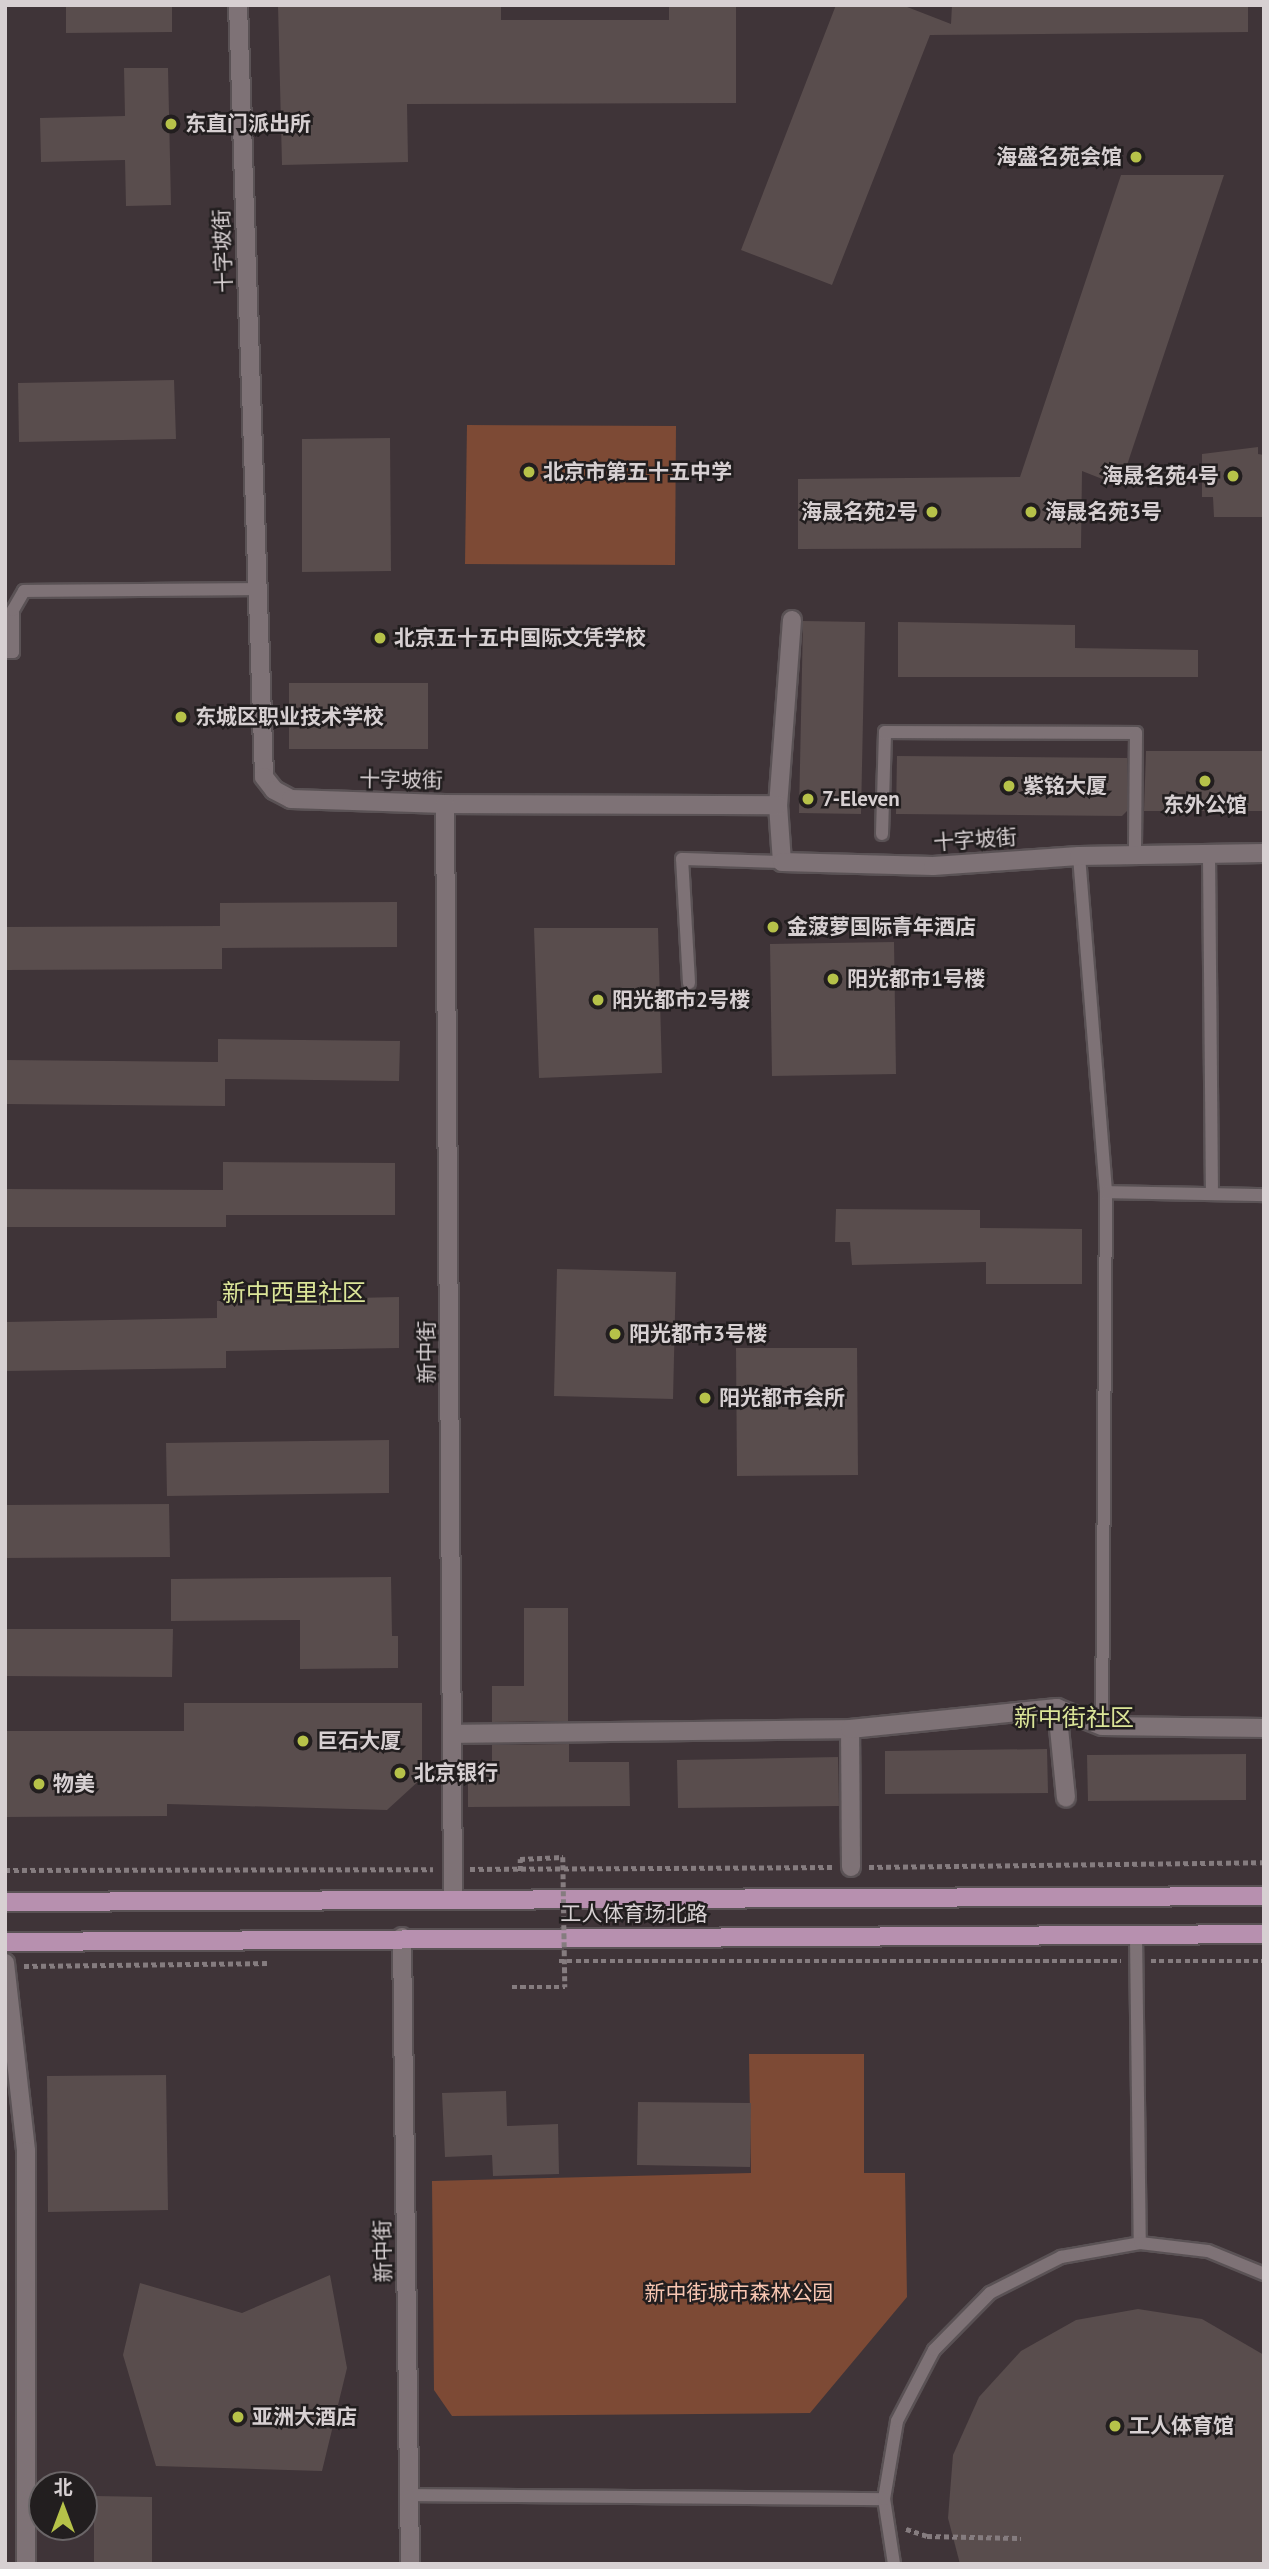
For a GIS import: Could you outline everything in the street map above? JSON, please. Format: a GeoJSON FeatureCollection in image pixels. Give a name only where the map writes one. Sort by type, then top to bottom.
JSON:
{"type":"FeatureCollection","features":[{"type":"Feature","properties":{"kind":"main road","name":"工人体育场北路"},"geometry":{"type":"LineString","coordinates":[[5,1902],[1264,1896]]}},
{"type":"Feature","properties":{"kind":"main road","name":"工人体育场北路"},"geometry":{"type":"LineString","coordinates":[[5,1942],[402,1937],[1264,1934]]}},
{"type":"Feature","properties":{"kind":"street","name":"十字坡街"},"geometry":{"type":"LineString","coordinates":[[238,5],[264,777],[274,790],[291,799],[445,804],[778,805]]}},
{"type":"Feature","properties":{"kind":"street"},"geometry":{"type":"LineString","coordinates":[[782,862],[778,805],[792,620]]}},
{"type":"Feature","properties":{"kind":"street","name":"新中街"},"geometry":{"type":"LineString","coordinates":[[445,804],[453,1899]]}},
{"type":"Feature","properties":{"kind":"street","name":"十字坡街"},"geometry":{"type":"LineString","coordinates":[[782,862],[933,866],[1079,856],[1264,853]]}},
{"type":"Feature","properties":{"kind":"street"},"geometry":{"type":"LineString","coordinates":[[453,1734],[850,1729],[1057,1708],[1102,1726],[1264,1728]]}},
{"type":"Feature","properties":{"kind":"street"},"geometry":{"type":"LineString","coordinates":[[1057,1708],[1066,1798]]}},
{"type":"Feature","properties":{"kind":"street"},"geometry":{"type":"LineString","coordinates":[[850,1729],[851,1867]]}},
{"type":"Feature","properties":{"kind":"street","name":"新中街"},"geometry":{"type":"LineString","coordinates":[[402,1937],[410,2564]]}},
{"type":"Feature","properties":{"kind":"street"},"geometry":{"type":"LineString","coordinates":[[6,1965],[26,2151],[26,2564]]}},
{"type":"Feature","properties":{"kind":"lane"},"geometry":{"type":"LineString","coordinates":[[5,652],[13,652],[13,610],[24,592],[257,589]]}},
{"type":"Feature","properties":{"kind":"lane"},"geometry":{"type":"LineString","coordinates":[[883,834],[885,732],[1136,733],[1135,855]]}},
{"type":"Feature","properties":{"kind":"lane"},"geometry":{"type":"LineString","coordinates":[[1209,854],[1212,1194]]}},
{"type":"Feature","properties":{"kind":"lane"},"geometry":{"type":"LineString","coordinates":[[1079,856],[1106,1192],[1102,1726]]}},
{"type":"Feature","properties":{"kind":"lane"},"geometry":{"type":"LineString","coordinates":[[689,983],[682,859],[782,862]]}},
{"type":"Feature","properties":{"kind":"lane"},"geometry":{"type":"LineString","coordinates":[[1106,1192],[1264,1195]]}},
{"type":"Feature","properties":{"kind":"lane"},"geometry":{"type":"LineString","coordinates":[[1136,1935],[1140,2243]]}},
{"type":"Feature","properties":{"kind":"lane"},"geometry":{"type":"LineString","coordinates":[[894,2564],[885,2523],[884,2499],[897,2421],[934,2350],[981,2303],[1061,2257],[1140,2243],[1208,2251],[1264,2274]]}},
{"type":"Feature","properties":{"kind":"lane"},"geometry":{"type":"LineString","coordinates":[[409,2495],[884,2499]]}},
{"type":"Feature","properties":{"kind":"path"},"geometry":{"type":"LineString","coordinates":[[512,1987],[565,1987],[563,1857],[520,1859],[520,1871]]}},
{"type":"Feature","properties":{"kind":"path"},"geometry":{"type":"LineString","coordinates":[[5,1870],[520,1871],[1264,1862]]}},
{"type":"Feature","properties":{"kind":"path"},"geometry":{"type":"LineString","coordinates":[[554,1961],[1264,1961]]}},
{"type":"Feature","properties":{"kind":"path"},"geometry":{"type":"LineString","coordinates":[[6,1965],[279,1963]]}},
{"type":"Feature","properties":{"kind":"path"},"geometry":{"type":"LineString","coordinates":[[885,2523],[927,2536],[1021,2538]]}},
{"type":"Feature","properties":{"kind":"green space"},"geometry":{"type":"Polygon","coordinates":[[[467,425],[676,426],[675,565],[465,564],[467,425]]]}},
{"type":"Feature","properties":{"kind":"green space","name":"新中街城市森林公园"},"geometry":{"type":"Polygon","coordinates":[[[749,2054],[864,2054],[864,2173],[905,2173],[907,2297],[810,2413],[452,2416],[434,2390],[432,2181],[751,2173],[749,2054]]]}},
{"type":"Feature","properties":{"kind":"building"},"geometry":{"type":"Polygon","coordinates":[[[66,5],[172,5],[172,32],[66,33],[66,5]]]}},
{"type":"Feature","properties":{"kind":"building"},"geometry":{"type":"Polygon","coordinates":[[[278,5],[501,5],[501,20],[669,20],[669,5],[736,5],[736,103],[407,104],[408,162],[282,165],[278,5]]]}},
{"type":"Feature","properties":{"kind":"building"},"geometry":{"type":"Polygon","coordinates":[[[836,5],[902,5],[951,24],[952,5],[1248,5],[1248,32],[930,35],[832,285],[741,250],[836,5]]]}},
{"type":"Feature","properties":{"kind":"building"},"geometry":{"type":"Polygon","coordinates":[[[124,68],[168,68],[171,205],[126,206],[125,160],[41,162],[40,118],[125,116],[124,68]]]}},
{"type":"Feature","properties":{"kind":"building"},"geometry":{"type":"Polygon","coordinates":[[[1121,175],[1224,175],[1120,486],[1082,471],[1081,548],[798,549],[798,479],[1020,477],[1121,175]]]}},
{"type":"Feature","properties":{"kind":"building"},"geometry":{"type":"Polygon","coordinates":[[[174,380],[176,439],[19,442],[18,383],[174,380]]]}},
{"type":"Feature","properties":{"kind":"building"},"geometry":{"type":"Polygon","coordinates":[[[390,438],[391,571],[302,572],[302,439],[390,438]]]}},
{"type":"Feature","properties":{"kind":"building","name":"海晟名苑4号"},"geometry":{"type":"Polygon","coordinates":[[[1258,447],[1258,454],[1264,455],[1264,517],[1214,517],[1213,497],[1202,497],[1202,454],[1258,447]]]}},
{"type":"Feature","properties":{"kind":"building"},"geometry":{"type":"Polygon","coordinates":[[[803,621],[865,622],[861,814],[799,813],[803,621]]]}},
{"type":"Feature","properties":{"kind":"building"},"geometry":{"type":"Polygon","coordinates":[[[898,622],[1075,625],[1075,648],[1198,650],[1198,677],[898,677],[898,622]]]}},
{"type":"Feature","properties":{"kind":"building"},"geometry":{"type":"Polygon","coordinates":[[[289,683],[428,683],[428,749],[289,749],[289,683]]]}},
{"type":"Feature","properties":{"kind":"building","name":"东外公馆"},"geometry":{"type":"Polygon","coordinates":[[[1146,751],[1264,751],[1264,811],[1144,811],[1146,751]]]}},
{"type":"Feature","properties":{"kind":"building","name":"紫铭大厦"},"geometry":{"type":"Polygon","coordinates":[[[897,756],[1127,758],[1127,811],[1122,816],[896,814],[897,756]]]}},
{"type":"Feature","properties":{"kind":"building"},"geometry":{"type":"Polygon","coordinates":[[[397,902],[397,947],[222,948],[222,969],[5,970],[5,927],[220,926],[220,903],[397,902]]]}},
{"type":"Feature","properties":{"kind":"building","name":"阳光都市2号楼"},"geometry":{"type":"Polygon","coordinates":[[[534,928],[658,928],[662,1073],[539,1078],[534,928]]]}},
{"type":"Feature","properties":{"kind":"building","name":"阳光都市1号楼"},"geometry":{"type":"Polygon","coordinates":[[[894,942],[896,1074],[772,1076],[770,944],[894,942]]]}},
{"type":"Feature","properties":{"kind":"building"},"geometry":{"type":"Polygon","coordinates":[[[218,1039],[400,1041],[399,1081],[225,1079],[225,1106],[5,1104],[5,1060],[218,1062],[218,1039]]]}},
{"type":"Feature","properties":{"kind":"building"},"geometry":{"type":"Polygon","coordinates":[[[223,1162],[395,1163],[395,1215],[226,1215],[226,1227],[5,1227],[5,1189],[223,1190],[223,1162]]]}},
{"type":"Feature","properties":{"kind":"building"},"geometry":{"type":"Polygon","coordinates":[[[836,1209],[980,1210],[980,1228],[1082,1229],[1082,1284],[986,1284],[986,1262],[852,1265],[850,1242],[835,1242],[836,1209]]]}},
{"type":"Feature","properties":{"kind":"building","name":"阳光都市3号楼"},"geometry":{"type":"Polygon","coordinates":[[[557,1269],[676,1272],[673,1399],[554,1396],[557,1269]]]}},
{"type":"Feature","properties":{"kind":"building"},"geometry":{"type":"Polygon","coordinates":[[[399,1297],[399,1348],[226,1351],[226,1368],[5,1371],[5,1322],[217,1318],[217,1301],[399,1297]]]}},
{"type":"Feature","properties":{"kind":"building"},"geometry":{"type":"Polygon","coordinates":[[[736,1348],[857,1348],[858,1475],[737,1476],[736,1348]]]}},
{"type":"Feature","properties":{"kind":"building"},"geometry":{"type":"Polygon","coordinates":[[[389,1440],[389,1493],[167,1496],[166,1443],[389,1440]]]}},
{"type":"Feature","properties":{"kind":"building"},"geometry":{"type":"Polygon","coordinates":[[[169,1504],[170,1557],[5,1558],[5,1505],[169,1504]]]}},
{"type":"Feature","properties":{"kind":"building"},"geometry":{"type":"Polygon","coordinates":[[[391,1577],[392,1636],[398,1636],[398,1668],[300,1669],[300,1620],[171,1621],[171,1579],[391,1577]]]}},
{"type":"Feature","properties":{"kind":"building"},"geometry":{"type":"Polygon","coordinates":[[[524,1608],[568,1608],[568,1721],[492,1722],[492,1686],[524,1686],[524,1608]]]}},
{"type":"Feature","properties":{"kind":"building"},"geometry":{"type":"Polygon","coordinates":[[[5,1629],[173,1629],[172,1677],[5,1676],[5,1629]]]}},
{"type":"Feature","properties":{"kind":"building","name":"巨石大厦"},"geometry":{"type":"Polygon","coordinates":[[[184,1703],[422,1703],[422,1778],[387,1810],[167,1804],[167,1816],[5,1817],[5,1731],[184,1731],[184,1703]]]}},
{"type":"Feature","properties":{"kind":"building"},"geometry":{"type":"Polygon","coordinates":[[[569,1744],[569,1762],[629,1762],[630,1806],[468,1807],[468,1762],[492,1762],[492,1745],[569,1744]]]}},
{"type":"Feature","properties":{"kind":"building"},"geometry":{"type":"Polygon","coordinates":[[[1047,1749],[1048,1793],[885,1794],[885,1751],[1047,1749]]]}},
{"type":"Feature","properties":{"kind":"building"},"geometry":{"type":"Polygon","coordinates":[[[1246,1754],[1246,1800],[1088,1801],[1087,1755],[1246,1754]]]}},
{"type":"Feature","properties":{"kind":"building"},"geometry":{"type":"Polygon","coordinates":[[[838,1757],[839,1806],[678,1808],[677,1760],[838,1757]]]}},
{"type":"Feature","properties":{"kind":"building"},"geometry":{"type":"Polygon","coordinates":[[[166,2075],[168,2210],[48,2212],[47,2076],[166,2075]]]}},
{"type":"Feature","properties":{"kind":"building"},"geometry":{"type":"Polygon","coordinates":[[[506,2091],[507,2126],[558,2124],[559,2174],[493,2176],[492,2155],[445,2157],[442,2093],[506,2091]]]}},
{"type":"Feature","properties":{"kind":"building"},"geometry":{"type":"Polygon","coordinates":[[[638,2102],[751,2103],[750,2167],[637,2165],[638,2102]]]}},
{"type":"Feature","properties":{"kind":"building","name":"亚洲大酒店"},"geometry":{"type":"Polygon","coordinates":[[[330,2275],[347,2368],[322,2471],[156,2466],[123,2355],[140,2283],[242,2313],[330,2275]]]}},
{"type":"Feature","properties":{"kind":"building","name":"工人体育馆"},"geometry":{"type":"Polygon","coordinates":[[[1138,2309],[1202,2319],[1264,2355],[1264,2564],[960,2564],[948,2518],[953,2455],[979,2397],[1021,2351],[1076,2320],[1138,2309]]]}},
{"type":"Feature","properties":{"kind":"building"},"geometry":{"type":"Polygon","coordinates":[[[98,2496],[152,2497],[152,2564],[94,2564],[94,2541],[98,2541],[98,2496]]]}},
{"type":"Feature","properties":{"kind":"place","name":"东直门派出所"},"geometry":{"type":"Point","coordinates":[171,124]}},
{"type":"Feature","properties":{"kind":"place","name":"海盛名苑会馆"},"geometry":{"type":"Point","coordinates":[1136,157]}},
{"type":"Feature","properties":{"kind":"place","name":"北京市第五十五中学"},"geometry":{"type":"Point","coordinates":[529,472]}},
{"type":"Feature","properties":{"kind":"place","name":"海晟名苑4号"},"geometry":{"type":"Point","coordinates":[1233,476]}},
{"type":"Feature","properties":{"kind":"place","name":"海晟名苑2号"},"geometry":{"type":"Point","coordinates":[932,512]}},
{"type":"Feature","properties":{"kind":"place","name":"海晟名苑3号"},"geometry":{"type":"Point","coordinates":[1031,512]}},
{"type":"Feature","properties":{"kind":"place","name":"北京五十五中国际文凭学校"},"geometry":{"type":"Point","coordinates":[380,638]}},
{"type":"Feature","properties":{"kind":"place","name":"东城区职业技术学校"},"geometry":{"type":"Point","coordinates":[181,717]}},
{"type":"Feature","properties":{"kind":"place","name":"东外公馆"},"geometry":{"type":"Point","coordinates":[1205,781]}},
{"type":"Feature","properties":{"kind":"place","name":"紫铭大厦"},"geometry":{"type":"Point","coordinates":[1009,786]}},
{"type":"Feature","properties":{"kind":"place","name":"7-Eleven"},"geometry":{"type":"Point","coordinates":[808,799]}},
{"type":"Feature","properties":{"kind":"place","name":"金菠萝国际青年酒店"},"geometry":{"type":"Point","coordinates":[773,927]}},
{"type":"Feature","properties":{"kind":"place","name":"阳光都市1号楼"},"geometry":{"type":"Point","coordinates":[833,979]}},
{"type":"Feature","properties":{"kind":"place","name":"阳光都市2号楼"},"geometry":{"type":"Point","coordinates":[598,1000]}},
{"type":"Feature","properties":{"kind":"place","name":"阳光都市3号楼"},"geometry":{"type":"Point","coordinates":[615,1334]}},
{"type":"Feature","properties":{"kind":"place","name":"阳光都市会所"},"geometry":{"type":"Point","coordinates":[705,1398]}},
{"type":"Feature","properties":{"kind":"place","name":"巨石大厦"},"geometry":{"type":"Point","coordinates":[303,1741]}},
{"type":"Feature","properties":{"kind":"place","name":"北京银行"},"geometry":{"type":"Point","coordinates":[400,1773]}},
{"type":"Feature","properties":{"kind":"place","name":"物美"},"geometry":{"type":"Point","coordinates":[39,1784]}},
{"type":"Feature","properties":{"kind":"place","name":"亚洲大酒店"},"geometry":{"type":"Point","coordinates":[238,2417]}},
{"type":"Feature","properties":{"kind":"place","name":"工人体育馆"},"geometry":{"type":"Point","coordinates":[1115,2426]}},
{"type":"Feature","properties":{"kind":"district","name":"新中西里社区"},"geometry":{"type":"Point","coordinates":[294,1293]}},
{"type":"Feature","properties":{"kind":"district","name":"新中街社区"},"geometry":{"type":"Point","coordinates":[1074,1718]}}]}
